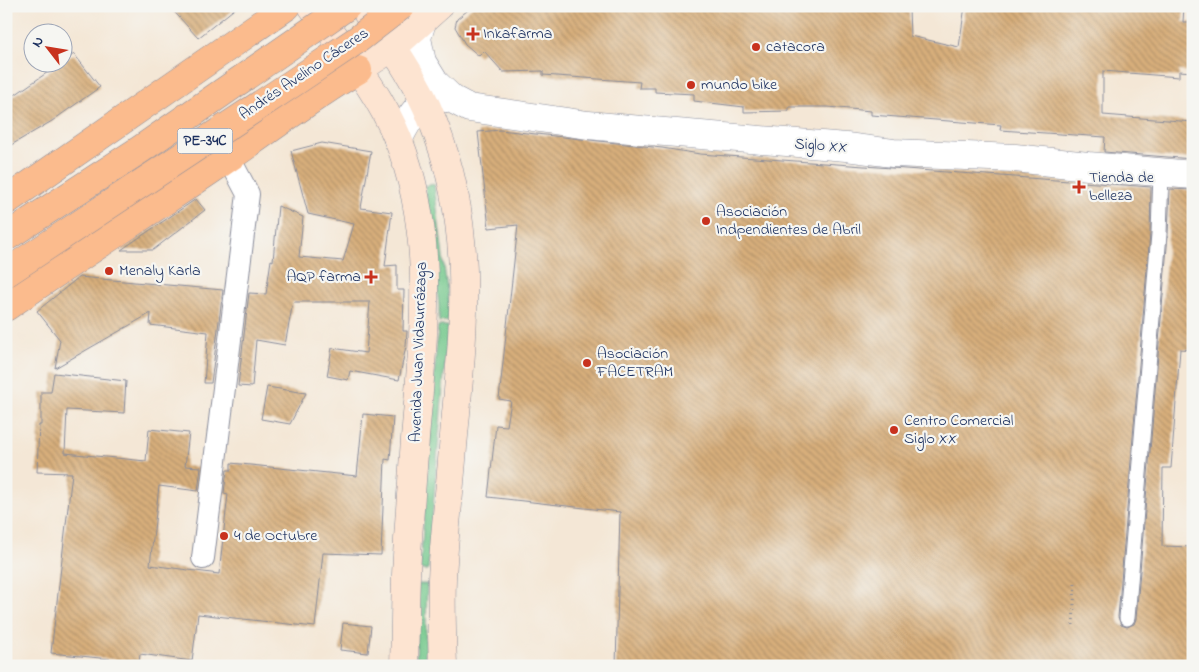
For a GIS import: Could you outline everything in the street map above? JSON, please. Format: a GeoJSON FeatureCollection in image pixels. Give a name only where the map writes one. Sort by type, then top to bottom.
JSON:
{"type":"FeatureCollection","features":[{"type":"Feature","properties":{"kind":"highway"},"geometry":{"type":"LineString","coordinates":[[6,201],[287,6]]}},
{"type":"Feature","properties":{"kind":"highway","name":"Andrés Avelino Cáceres"},"geometry":{"type":"LineString","coordinates":[[6,237],[157,138],[347,6]]}},
{"type":"Feature","properties":{"kind":"highway","name":"Andrés Avelino Cáceres"},"geometry":{"type":"LineString","coordinates":[[6,273],[357,40],[420,11]]}},
{"type":"Feature","properties":{"kind":"highway"},"geometry":{"type":"LineString","coordinates":[[6,307],[229,158],[325,90],[358,70]]}},
{"type":"Feature","properties":{"kind":"main road","name":"Avenida Juan Vidaurrázaga"},"geometry":{"type":"LineString","coordinates":[[312,6],[378,98],[398,140],[410,177],[419,215],[425,271],[424,325],[406,576],[404,666]]}},
{"type":"Feature","properties":{"kind":"main road"},"geometry":{"type":"LineString","coordinates":[[362,6],[410,73],[424,101],[449,167],[459,213],[464,269],[464,323],[442,580],[443,666]]}},
{"type":"Feature","properties":{"kind":"main road","name":"Andrés Avelino Cáceres"},"geometry":{"type":"LineString","coordinates":[[358,70],[393,47],[420,11]]}},
{"type":"Feature","properties":{"kind":"street","name":"Siglo XX"},"geometry":{"type":"LineString","coordinates":[[420,11],[417,38],[422,62],[435,83],[452,99],[469,108],[640,130],[846,147],[893,153],[1015,158],[1193,175]]}},
{"type":"Feature","properties":{"kind":"street","name":"Siglo XX"},"geometry":{"type":"LineString","coordinates":[[424,101],[437,96],[452,99]]}},
{"type":"Feature","properties":{"kind":"street"},"geometry":{"type":"LineString","coordinates":[[398,140],[408,120],[424,101]]}},
{"type":"Feature","properties":{"kind":"street"},"geometry":{"type":"LineString","coordinates":[[203,558],[248,194],[229,158]]}},
{"type":"Feature","properties":{"kind":"lane"},"geometry":{"type":"LineString","coordinates":[[1127,618],[1159,234],[1161,173]]}},
{"type":"Feature","properties":{"kind":"path"},"geometry":{"type":"LineString","coordinates":[[1073,625],[1074,582]]}},
{"type":"Feature","properties":{"kind":"green space"},"geometry":{"type":"Polygon","coordinates":[[[434,184],[449,306],[448,321],[439,322],[439,306],[425,186],[434,184]]]}},
{"type":"Feature","properties":{"kind":"green space"},"geometry":{"type":"Polygon","coordinates":[[[438,326],[448,326],[428,570],[420,570],[438,326]]]}},
{"type":"Feature","properties":{"kind":"green space"},"geometry":{"type":"Polygon","coordinates":[[[418,584],[427,584],[425,666],[416,666],[418,584]]]}},
{"type":"Feature","properties":{"kind":"building"},"geometry":{"type":"Polygon","coordinates":[[[169,6],[238,6],[198,38],[169,6]]]}},
{"type":"Feature","properties":{"kind":"building"},"geometry":{"type":"Polygon","coordinates":[[[473,6],[879,6],[879,10],[909,9],[910,36],[959,47],[965,6],[1184,6],[1183,22],[1193,22],[1193,72],[1179,71],[1179,77],[1103,71],[1103,115],[1193,122],[1193,159],[1104,152],[1105,137],[1000,130],[1001,125],[871,115],[871,111],[828,107],[789,107],[789,111],[744,112],[744,107],[694,101],[694,94],[655,92],[655,88],[639,88],[640,82],[543,75],[543,71],[503,72],[484,51],[479,56],[465,44],[455,27],[457,19],[473,6]]]}},
{"type":"Feature","properties":{"kind":"building"},"geometry":{"type":"Polygon","coordinates":[[[74,54],[100,87],[52,121],[6,148],[6,101],[48,72],[72,72],[72,55],[74,54]]]}},
{"type":"Feature","properties":{"kind":"building","name":"Centro Comercial Siglo XX"},"geometry":{"type":"Polygon","coordinates":[[[500,130],[700,154],[1151,187],[1150,233],[1118,617],[1121,625],[1127,627],[1134,624],[1136,619],[1168,235],[1170,189],[1193,190],[1193,350],[1180,349],[1171,468],[1163,468],[1162,546],[1193,547],[1188,666],[616,666],[620,512],[488,497],[496,425],[507,426],[511,401],[499,399],[518,225],[489,228],[478,132],[500,130]]]}},
{"type":"Feature","properties":{"kind":"building"},"geometry":{"type":"Polygon","coordinates":[[[322,143],[371,151],[361,208],[392,212],[385,266],[397,265],[397,290],[404,290],[403,331],[407,331],[399,380],[350,371],[348,380],[327,376],[332,348],[366,353],[370,302],[293,302],[285,345],[256,340],[252,387],[238,386],[249,293],[266,294],[271,260],[273,261],[278,206],[303,217],[299,257],[343,261],[354,224],[308,214],[291,151],[322,143]]]}},
{"type":"Feature","properties":{"kind":"building"},"geometry":{"type":"Polygon","coordinates":[[[196,199],[205,210],[153,250],[121,250],[196,199]]]}},
{"type":"Feature","properties":{"kind":"building"},"geometry":{"type":"Polygon","coordinates":[[[79,277],[223,290],[211,383],[204,383],[208,332],[150,325],[151,313],[55,368],[60,340],[37,311],[79,277]]]}},
{"type":"Feature","properties":{"kind":"building","name":"4 de Octubre"},"geometry":{"type":"Polygon","coordinates":[[[54,373],[126,381],[124,413],[67,410],[65,453],[146,461],[149,429],[189,433],[185,466],[201,467],[198,491],[159,486],[150,565],[219,574],[228,494],[224,493],[227,470],[231,470],[231,463],[357,476],[363,414],[393,417],[390,460],[385,459],[381,555],[323,553],[315,627],[198,614],[192,661],[140,654],[139,662],[51,653],[72,473],[37,472],[39,425],[41,425],[41,392],[51,392],[54,373]]]}},
{"type":"Feature","properties":{"kind":"building"},"geometry":{"type":"Polygon","coordinates":[[[267,387],[306,393],[290,424],[261,419],[267,387]]]}},
{"type":"Feature","properties":{"kind":"building"},"geometry":{"type":"Polygon","coordinates":[[[343,623],[371,626],[368,653],[340,650],[343,623]]]}},
{"type":"Feature","properties":{"kind":"place","name":"Inkafarma"},"geometry":{"type":"Point","coordinates":[473,34]}},
{"type":"Feature","properties":{"kind":"place","name":"catacora"},"geometry":{"type":"Point","coordinates":[756,47]}},
{"type":"Feature","properties":{"kind":"place","name":"mundo bike"},"geometry":{"type":"Point","coordinates":[691,85]}},
{"type":"Feature","properties":{"kind":"place","name":"Tienda de belleza"},"geometry":{"type":"Point","coordinates":[1079,187]}},
{"type":"Feature","properties":{"kind":"place","name":"Asociación Indpendientes de Abril"},"geometry":{"type":"Point","coordinates":[706,221]}},
{"type":"Feature","properties":{"kind":"place","name":"Menaly Karla"},"geometry":{"type":"Point","coordinates":[109,271]}},
{"type":"Feature","properties":{"kind":"place","name":"AQP farma"},"geometry":{"type":"Point","coordinates":[371,277]}},
{"type":"Feature","properties":{"kind":"place","name":"Asociación FACETRAM"},"geometry":{"type":"Point","coordinates":[587,363]}},
{"type":"Feature","properties":{"kind":"place","name":"Centro Comercial Siglo XX"},"geometry":{"type":"Point","coordinates":[894,430]}},
{"type":"Feature","properties":{"kind":"place","name":"4 de Octubre"},"geometry":{"type":"Point","coordinates":[224,536]}}]}
